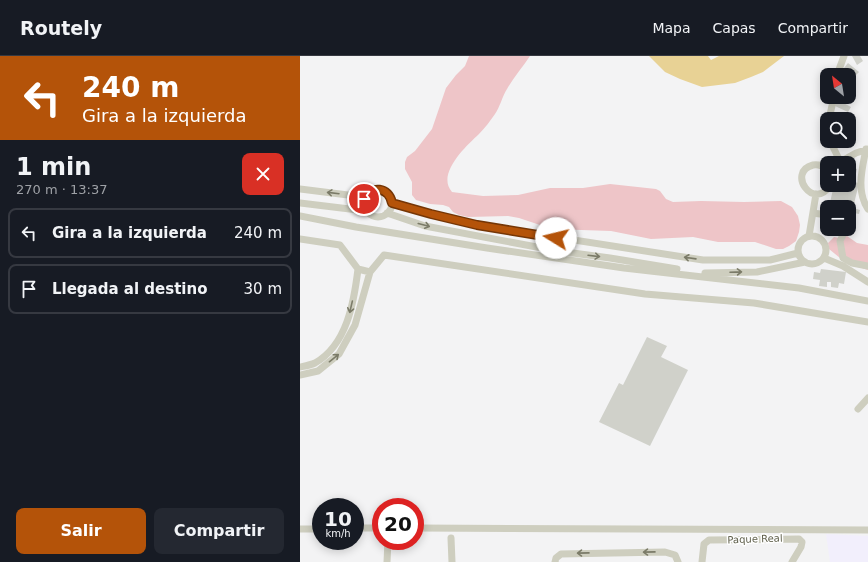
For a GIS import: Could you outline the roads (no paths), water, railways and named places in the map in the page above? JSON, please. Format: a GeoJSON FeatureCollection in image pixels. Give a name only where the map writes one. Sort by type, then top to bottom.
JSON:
{"type":"FeatureCollection","features":[{"type":"Feature","properties":{"kind":"street"},"geometry":{"type":"LineString","coordinates":[[840,68],[844,56]]}},
{"type":"Feature","properties":{"kind":"street"},"geometry":{"type":"LineString","coordinates":[[852,156],[867,149]]}},
{"type":"Feature","properties":{"kind":"street"},"geometry":{"type":"LineString","coordinates":[[867,149],[862,172],[861,192],[868,209]]}},
{"type":"Feature","properties":{"kind":"street"},"geometry":{"type":"LineString","coordinates":[[820,165],[812,165],[804,171],[802,175],[802,184],[808,192],[816,194],[824,192]]}},
{"type":"Feature","properties":{"kind":"street"},"geometry":{"type":"LineString","coordinates":[[300,189],[348,195],[366,195],[373,190],[382,190],[389,194],[392,203],[387,213],[378,217],[366,211],[300,203]]}},
{"type":"Feature","properties":{"kind":"street"},"geometry":{"type":"LineString","coordinates":[[809,236],[816,194]]}},
{"type":"Feature","properties":{"kind":"street"},"geometry":{"type":"LineString","coordinates":[[366,195],[364,203],[366,211]]}},
{"type":"Feature","properties":{"kind":"street"},"geometry":{"type":"LineString","coordinates":[[392,203],[477,225],[703,260],[770,260],[798,254]]}},
{"type":"Feature","properties":{"kind":"street"},"geometry":{"type":"LineString","coordinates":[[813,212],[820,214]]}},
{"type":"Feature","properties":{"kind":"street"},"geometry":{"type":"LineString","coordinates":[[387,213],[425,226],[530,246],[710,274],[757,272],[804,262],[816,264],[824,258],[826,248],[825,244],[818,237],[809,236],[801,240],[798,254],[804,262]]}},
{"type":"Feature","properties":{"kind":"street"},"geometry":{"type":"LineString","coordinates":[[300,216],[356,227],[487,248],[624,268],[799,288],[868,301]]}},
{"type":"Feature","properties":{"kind":"street"},"geometry":{"type":"LineString","coordinates":[[842,236],[840,241],[842,245],[843,258],[852,263],[868,266]]}},
{"type":"Feature","properties":{"kind":"street"},"geometry":{"type":"LineString","coordinates":[[300,239],[340,245],[358,269],[370,272]]}},
{"type":"Feature","properties":{"kind":"street"},"geometry":{"type":"LineString","coordinates":[[300,375],[318,371],[339,354],[355,325],[370,272],[384,255],[644,294],[754,304],[868,322]]}},
{"type":"Feature","properties":{"kind":"street"},"geometry":{"type":"LineString","coordinates":[[824,258],[843,266],[868,282]]}},
{"type":"Feature","properties":{"kind":"street"},"geometry":{"type":"LineString","coordinates":[[300,367],[314,363],[333,348],[348,322],[358,269]]}},
{"type":"Feature","properties":{"kind":"street"},"geometry":{"type":"LineString","coordinates":[[858,409],[868,398]]}},
{"type":"Feature","properties":{"kind":"street"},"geometry":{"type":"LineString","coordinates":[[424,528],[868,530]]}},
{"type":"Feature","properties":{"kind":"street"},"geometry":{"type":"LineString","coordinates":[[300,529],[312,529]]}},
{"type":"Feature","properties":{"kind":"street"},"geometry":{"type":"LineString","coordinates":[[451,538],[452,562]]}},
{"type":"Feature","properties":{"kind":"street","name":"Paque Real"},"geometry":{"type":"LineString","coordinates":[[702,562],[704,544],[709,540],[799,538],[802,542],[801,547],[792,562]]}},
{"type":"Feature","properties":{"kind":"street"},"geometry":{"type":"LineString","coordinates":[[387,562],[388,550]]}},
{"type":"Feature","properties":{"kind":"street"},"geometry":{"type":"LineString","coordinates":[[555,562],[556,558],[561,554],[665,552],[675,555],[678,562]]}}]}
